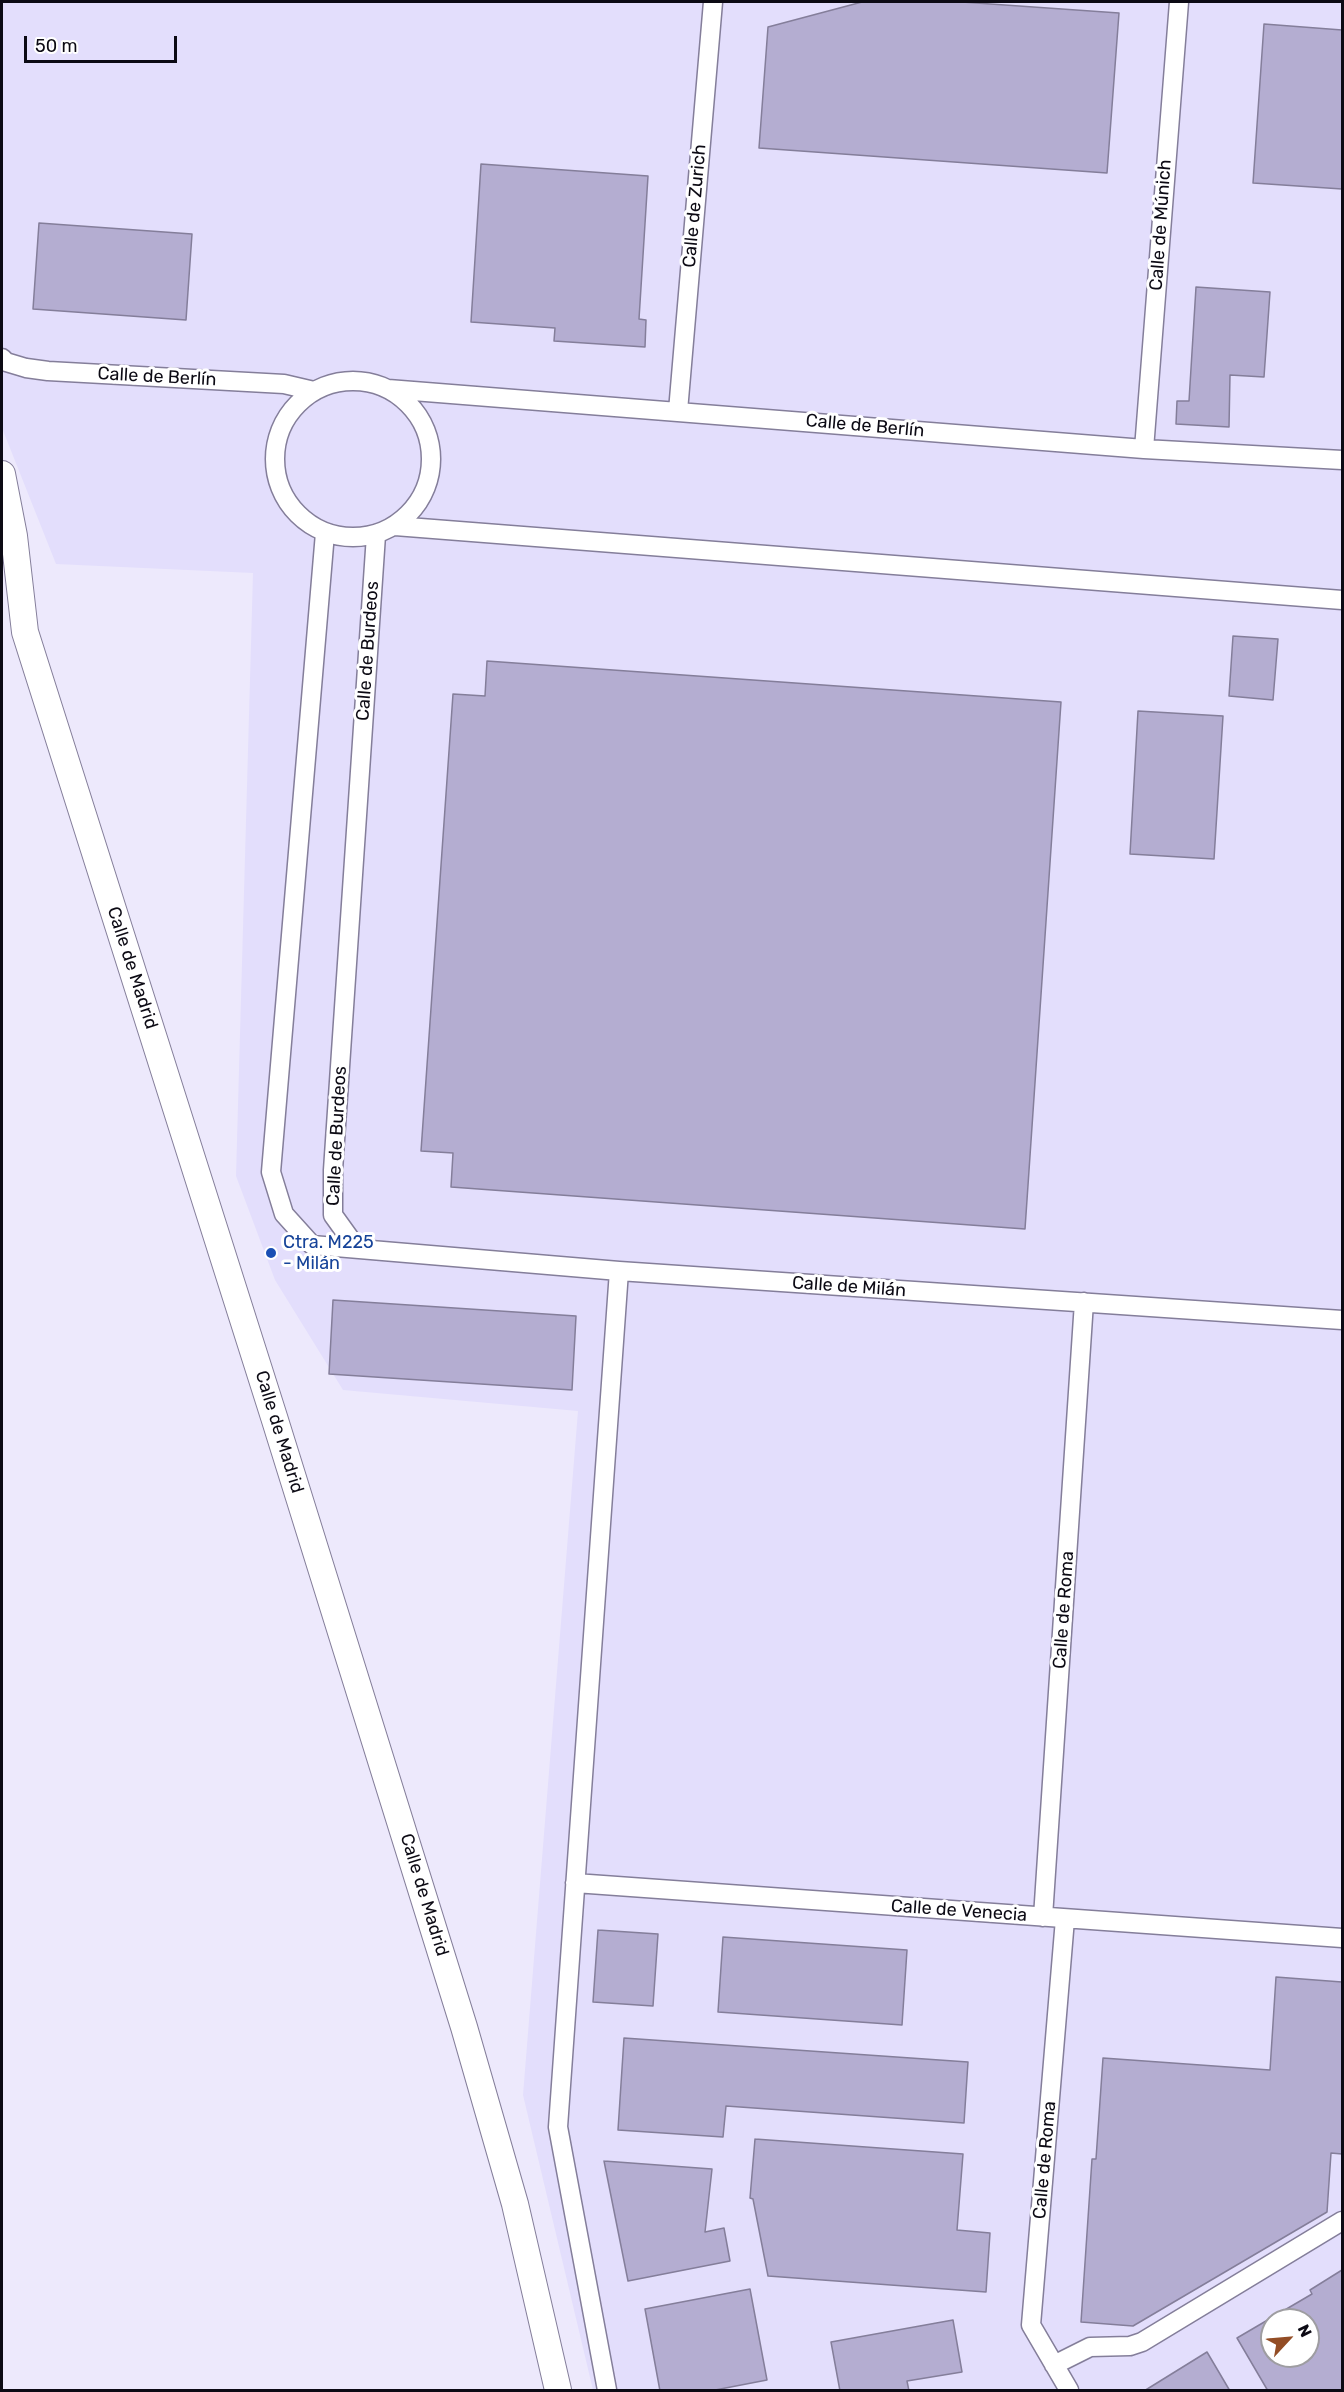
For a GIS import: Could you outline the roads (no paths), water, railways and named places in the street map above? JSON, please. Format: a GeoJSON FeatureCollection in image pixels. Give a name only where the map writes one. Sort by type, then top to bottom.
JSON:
{"type":"FeatureCollection","features":[{"type":"Feature","properties":{"kind":"street","name":"Calle de Zurich"},"geometry":{"type":"LineString","coordinates":[[678,411],[713,2]]}},
{"type":"Feature","properties":{"kind":"street","name":"Calle de Múnich"},"geometry":{"type":"LineString","coordinates":[[1144,449],[1179,2]]}},
{"type":"Feature","properties":{"kind":"street","name":"Calle de Berlín"},"geometry":{"type":"LineString","coordinates":[[2,358],[6,362],[26,368],[48,371],[284,384],[314,391]]}},
{"type":"Feature","properties":{"kind":"street"},"geometry":{"type":"LineString","coordinates":[[364,381],[388,389],[407,403],[422,422],[430,444],[431,468],[425,491],[412,511],[395,526],[376,535],[350,538],[326,533],[303,520],[286,501],[277,478],[274,453],[281,428],[294,406],[314,391],[338,382],[364,381]]}},
{"type":"Feature","properties":{"kind":"street","name":"Calle de Berlín"},"geometry":{"type":"LineString","coordinates":[[388,389],[1144,449],[1342,460]]}},
{"type":"Feature","properties":{"kind":"street","name":"Calle de Madrid"},"geometry":{"type":"LineString","coordinates":[[2,474],[14,536],[25,632],[285,1450],[464,2027],[515,2204],[558,2391]]}},
{"type":"Feature","properties":{"kind":"street"},"geometry":{"type":"LineString","coordinates":[[395,526],[1342,600]]}},
{"type":"Feature","properties":{"kind":"street"},"geometry":{"type":"LineString","coordinates":[[326,533],[271,1172],[284,1214],[312,1245],[356,1247]]}},
{"type":"Feature","properties":{"kind":"street","name":"Calle de Burdeos"},"geometry":{"type":"LineString","coordinates":[[356,1247],[333,1215],[333,1170],[376,535]]}},
{"type":"Feature","properties":{"kind":"street","name":"Calle de Milán"},"geometry":{"type":"LineString","coordinates":[[356,1247],[619,1271],[1342,1320]]}},
{"type":"Feature","properties":{"kind":"street"},"geometry":{"type":"LineString","coordinates":[[607,2391],[558,2127],[619,1271]]}},
{"type":"Feature","properties":{"kind":"street","name":"Calle de Roma"},"geometry":{"type":"LineString","coordinates":[[1043,1917],[1084,1302]]}},
{"type":"Feature","properties":{"kind":"street","name":"Calle de Venecia"},"geometry":{"type":"LineString","coordinates":[[575,1883],[1342,1938]]}},
{"type":"Feature","properties":{"kind":"street","name":"Calle de Roma"},"geometry":{"type":"LineString","coordinates":[[1065,1919],[1031,2325],[1069,2391]]}},
{"type":"Feature","properties":{"kind":"street"},"geometry":{"type":"LineString","coordinates":[[1054,2365],[1090,2347],[1130,2346],[1142,2342],[1342,2221]]}},
{"type":"Feature","properties":{"kind":"place","name":"Ctra. M225 - Milán"},"geometry":{"type":"Point","coordinates":[271,1253]}}]}
